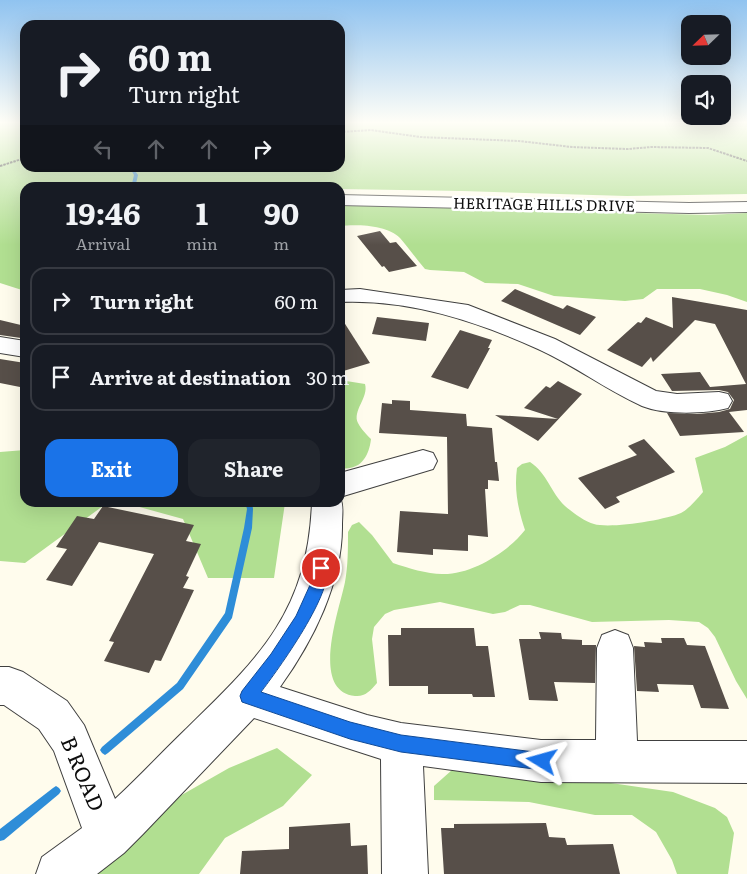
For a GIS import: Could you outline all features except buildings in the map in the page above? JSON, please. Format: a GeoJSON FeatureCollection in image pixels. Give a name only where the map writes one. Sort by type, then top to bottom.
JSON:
{"type":"FeatureCollection","features":[{"type":"Feature","properties":{"kind":"street","name":"HERITAGE HILLS DRIVE"},"geometry":{"type":"LineString","coordinates":[[345,200],[689,208],[747,207]]}},
{"type":"Feature","properties":{"kind":"street"},"geometry":{"type":"LineString","coordinates":[[345,296],[360,295],[400,306],[460,310],[527,328],[547,344],[650,403],[719,401]]}},
{"type":"Feature","properties":{"kind":"street"},"geometry":{"type":"LineString","coordinates":[[0,344],[20,348]]}},
{"type":"Feature","properties":{"kind":"street"},"geometry":{"type":"LineString","coordinates":[[345,484],[423,461]]}},
{"type":"Feature","properties":{"kind":"street"},"geometry":{"type":"LineString","coordinates":[[59,874],[108,837],[248,696],[276,659],[302,621],[317,585],[325,551],[327,507]]}},
{"type":"Feature","properties":{"kind":"street"},"geometry":{"type":"LineString","coordinates":[[615,648],[617,761]]}},
{"type":"Feature","properties":{"kind":"street","name":"B ROAD"},"geometry":{"type":"LineString","coordinates":[[0,686],[8,686],[31,699],[53,715],[70,740],[108,837]]}},
{"type":"Feature","properties":{"kind":"street"},"geometry":{"type":"LineString","coordinates":[[248,696],[357,732],[401,743],[542,761],[747,762]]}},
{"type":"Feature","properties":{"kind":"street"},"geometry":{"type":"LineString","coordinates":[[401,743],[405,874]]}},
{"type":"Feature","properties":{"kind":"green space"},"geometry":{"type":"Polygon","coordinates":[[[0,163],[20,163],[20,172],[345,172],[345,163],[747,163],[747,194],[627,196],[345,189],[345,182],[20,182],[20,289],[0,283],[0,163]]]}},
{"type":"Feature","properties":{"kind":"green space"},"geometry":{"type":"Polygon","coordinates":[[[345,205],[708,215],[747,213],[747,302],[700,289],[657,289],[643,299],[625,301],[554,296],[518,284],[485,283],[464,272],[425,269],[400,238],[388,230],[372,226],[345,226],[345,205]]]}},
{"type":"Feature","properties":{"kind":"green space"},"geometry":{"type":"Polygon","coordinates":[[[345,381],[365,384],[365,394],[357,418],[358,423],[371,439],[366,457],[358,465],[345,468],[345,381]]]}},
{"type":"Feature","properties":{"kind":"green space"},"geometry":{"type":"Polygon","coordinates":[[[747,435],[747,699],[736,681],[715,637],[708,628],[699,622],[669,620],[592,622],[530,605],[520,605],[505,612],[493,614],[440,602],[394,610],[385,614],[374,627],[372,639],[377,683],[365,694],[355,696],[341,691],[333,680],[330,665],[331,647],[345,582],[348,532],[352,525],[359,522],[372,535],[393,563],[430,573],[442,574],[465,571],[499,554],[525,530],[516,492],[517,468],[522,464],[530,462],[536,467],[545,477],[560,501],[587,521],[602,525],[638,523],[673,516],[687,509],[703,492],[695,458],[725,447],[747,435]]]}},
{"type":"Feature","properties":{"kind":"green space"},"geometry":{"type":"Polygon","coordinates":[[[20,450],[20,507],[102,507],[25,563],[0,561],[0,452],[20,450]]]}},
{"type":"Feature","properties":{"kind":"green space"},"geometry":{"type":"Polygon","coordinates":[[[140,507],[284,507],[274,578],[208,578],[183,519],[140,507]]]}},
{"type":"Feature","properties":{"kind":"green space"},"geometry":{"type":"Polygon","coordinates":[[[277,748],[312,775],[283,806],[225,838],[199,874],[72,874],[108,837],[229,768],[277,748]]]}},
{"type":"Feature","properties":{"kind":"green space"},"geometry":{"type":"Polygon","coordinates":[[[452,770],[535,772],[673,792],[715,808],[727,817],[734,833],[728,874],[677,874],[672,860],[656,832],[632,815],[595,815],[529,802],[434,800],[434,786],[452,770]]]}},
{"type":"Feature","properties":{"kind":"waterway"},"geometry":{"type":"LineString","coordinates":[[134,172],[136,175],[134,182]]}},
{"type":"Feature","properties":{"kind":"waterway"},"geometry":{"type":"LineString","coordinates":[[105,750],[180,686],[229,615],[248,528],[249,507]]}},
{"type":"Feature","properties":{"kind":"waterway"},"geometry":{"type":"LineString","coordinates":[[0,836],[56,791]]}},
{"type":"Feature","properties":{"kind":"route"},"geometry":{"type":"LineString","coordinates":[[321,568],[317,585],[302,621],[248,696],[350,730],[401,743],[542,761]]}}]}
